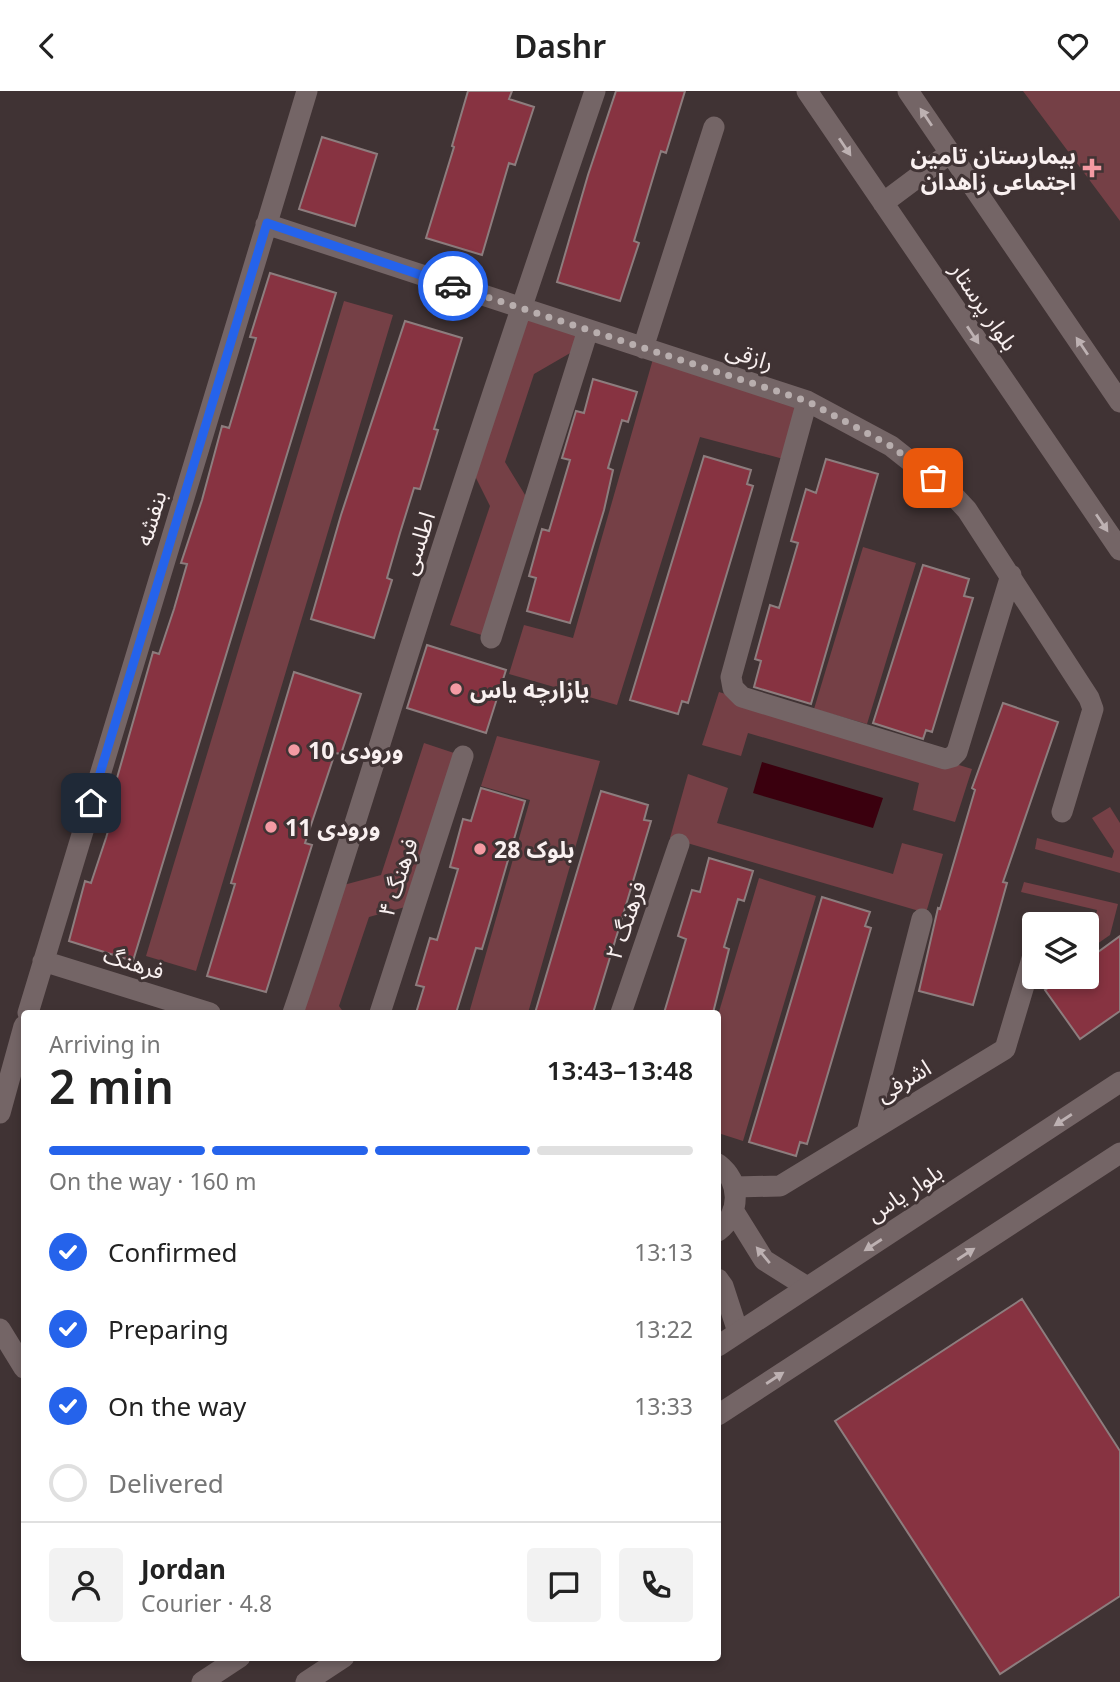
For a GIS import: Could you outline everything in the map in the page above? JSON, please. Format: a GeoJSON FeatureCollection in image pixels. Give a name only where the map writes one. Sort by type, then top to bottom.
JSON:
{"type":"FeatureCollection","features":[{"type":"Feature","properties":{"kind":"street","name":"بنفشه"},"geometry":{"type":"LineString","coordinates":[[29,1010],[307,91]]}},
{"type":"Feature","properties":{"kind":"street","name":"اطلسی"},"geometry":{"type":"LineString","coordinates":[[294,1010],[336,887],[520,309],[595,91]]}},
{"type":"Feature","properties":{"kind":"street","name":"بلوار پرستار"},"geometry":{"type":"LineString","coordinates":[[807,91],[1120,550]]}},
{"type":"Feature","properties":{"kind":"street"},"geometry":{"type":"LineString","coordinates":[[908,91],[1120,402]]}},
{"type":"Feature","properties":{"kind":"street"},"geometry":{"type":"LineString","coordinates":[[643,348],[714,127]]}},
{"type":"Feature","properties":{"kind":"street"},"geometry":{"type":"LineString","coordinates":[[883,203],[950,153]]}},
{"type":"Feature","properties":{"kind":"street","name":"رازقی"},"geometry":{"type":"LineString","coordinates":[[267,223],[520,309],[807,401],[891,446],[953,495],[1011,575],[1089,698],[1093,709],[1062,812]]}},
{"type":"Feature","properties":{"kind":"street"},"geometry":{"type":"LineString","coordinates":[[491,638],[588,330]]}},
{"type":"Feature","properties":{"kind":"street"},"geometry":{"type":"LineString","coordinates":[[807,401],[731,677],[733,688],[742,697],[945,759],[952,757],[957,752],[1011,575]]}},
{"type":"Feature","properties":{"kind":"street","name":"فرهنگ ۴"},"geometry":{"type":"LineString","coordinates":[[381,1010],[463,756]]}},
{"type":"Feature","properties":{"kind":"street","name":"فرهنگ ۲"},"geometry":{"type":"LineString","coordinates":[[622,1010],[679,844]]}},
{"type":"Feature","properties":{"kind":"street"},"geometry":{"type":"LineString","coordinates":[[867,1132],[922,919]]}},
{"type":"Feature","properties":{"kind":"street","name":"فرهنگ"},"geometry":{"type":"LineString","coordinates":[[43,961],[178,1008]]}},
{"type":"Feature","properties":{"kind":"street","name":"اشرفی"},"geometry":{"type":"LineString","coordinates":[[735,1187],[780,1186],[1005,1049],[1023,989]]}},
{"type":"Feature","properties":{"kind":"street"},"geometry":{"type":"LineString","coordinates":[[0,1113],[21,1037]]}},
{"type":"Feature","properties":{"kind":"street","name":"بلوار یاس"},"geometry":{"type":"LineString","coordinates":[[721,1344],[1120,1082]]}},
{"type":"Feature","properties":{"kind":"street"},"geometry":{"type":"LineString","coordinates":[[721,1413],[1120,1153]]}},
{"type":"Feature","properties":{"kind":"street"},"geometry":{"type":"LineString","coordinates":[[721,1167],[735,1187],[733,1210],[729,1220],[721,1228]]}},
{"type":"Feature","properties":{"kind":"street"},"geometry":{"type":"LineString","coordinates":[[733,1210],[764,1260],[807,1287]]}},
{"type":"Feature","properties":{"kind":"street"},"geometry":{"type":"LineString","coordinates":[[721,1283],[738,1332]]}},
{"type":"Feature","properties":{"kind":"street"},"geometry":{"type":"LineString","coordinates":[[0,1329],[21,1363]]}},
{"type":"Feature","properties":{"kind":"street"},"geometry":{"type":"LineString","coordinates":[[202,1682],[234,1661]]}},
{"type":"Feature","properties":{"kind":"street"},"geometry":{"type":"LineString","coordinates":[[306,1682],[338,1661]]}},
{"type":"Feature","properties":{"kind":"shaded area","name":"بیمارستان تامین اجتماعی زاهدان"},"geometry":{"type":"Polygon","coordinates":[[[1023,91],[1120,91],[1120,221],[1023,91]]]}},
{"type":"Feature","properties":{"kind":"shaded area"},"geometry":{"type":"Polygon","coordinates":[[[344,301],[393,315],[196,971],[146,956],[344,301]]]}},
{"type":"Feature","properties":{"kind":"shaded area"},"geometry":{"type":"Polygon","coordinates":[[[520,308],[588,330],[584,345],[534,374],[505,462],[533,508],[491,638],[450,625],[490,506],[470,466],[520,308]]]}},
{"type":"Feature","properties":{"kind":"shaded area"},"geometry":{"type":"Polygon","coordinates":[[[655,352],[807,401],[791,461],[700,437],[617,705],[509,674],[524,625],[573,638],[655,352]]]}},
{"type":"Feature","properties":{"kind":"shaded area"},"geometry":{"type":"Polygon","coordinates":[[[863,547],[916,563],[867,724],[814,709],[863,547]]]}},
{"type":"Feature","properties":{"kind":"shaded area"},"geometry":{"type":"Polygon","coordinates":[[[719,692],[972,769],[955,822],[913,810],[919,783],[748,733],[741,756],[702,745],[719,692]]]}},
{"type":"Feature","properties":{"kind":"shaded area"},"geometry":{"type":"Polygon","coordinates":[[[497,736],[600,761],[529,1010],[470,1010],[530,800],[481,786],[497,736]]]}},
{"type":"Feature","properties":{"kind":"shaded area"},"geometry":{"type":"Polygon","coordinates":[[[424,743],[463,756],[416,904],[369,917],[339,1006],[342,1010],[294,1010],[336,887],[381,875],[424,743]]]}},
{"type":"Feature","properties":{"kind":"shaded area"},"geometry":{"type":"Polygon","coordinates":[[[762,762],[883,798],[873,828],[753,793],[762,762]]]}},
{"type":"Feature","properties":{"kind":"shaded area"},"geometry":{"type":"Polygon","coordinates":[[[688,774],[728,788],[717,823],[893,874],[902,843],[943,854],[926,913],[670,838],[688,774]]]}},
{"type":"Feature","properties":{"kind":"shaded area"},"geometry":{"type":"Polygon","coordinates":[[[1110,807],[1120,823],[1120,873],[1035,849],[1037,838],[1112,858],[1114,851],[1092,818],[1110,807]]]}},
{"type":"Feature","properties":{"kind":"shaded area"},"geometry":{"type":"Polygon","coordinates":[[[759,878],[816,896],[743,1141],[721,1134],[719,1010],[759,878]]]}},
{"type":"Feature","properties":{"kind":"shaded area"},"geometry":{"type":"Polygon","coordinates":[[[1024,882],[1118,904],[1110,935],[1099,943],[1097,910],[1021,892],[1024,882]]]}},
{"type":"Feature","properties":{"kind":"building"},"geometry":{"type":"Polygon","coordinates":[[[468,91],[512,91],[509,99],[534,107],[515,165],[509,163],[482,255],[426,238],[468,91]]]}},
{"type":"Feature","properties":{"kind":"building"},"geometry":{"type":"Polygon","coordinates":[[[616,91],[685,91],[666,153],[661,151],[634,241],[639,243],[620,301],[557,282],[616,91]]]}},
{"type":"Feature","properties":{"kind":"building"},"geometry":{"type":"Polygon","coordinates":[[[322,137],[377,154],[355,226],[299,209],[322,137]]]}},
{"type":"Feature","properties":{"kind":"building"},"geometry":{"type":"Polygon","coordinates":[[[270,273],[336,293],[133,961],[69,941],[85,881],[91,883],[106,838],[119,794],[113,792],[153,652],[159,654],[174,609],[187,564],[181,563],[222,426],[229,428],[256,338],[250,337],[270,273]]]}},
{"type":"Feature","properties":{"kind":"building"},"geometry":{"type":"Polygon","coordinates":[[[405,321],[462,338],[434,429],[438,430],[420,489],[414,488],[400,533],[387,578],[392,580],[374,638],[311,619],[341,515],[405,321]]]}},
{"type":"Feature","properties":{"kind":"building"},"geometry":{"type":"Polygon","coordinates":[[[593,379],[637,392],[628,422],[622,420],[608,468],[613,470],[604,510],[570,623],[527,611],[536,578],[529,576],[542,529],[549,531],[570,460],[562,458],[576,411],[584,413],[593,379]]]}},
{"type":"Feature","properties":{"kind":"building"},"geometry":{"type":"Polygon","coordinates":[[[704,456],[751,470],[747,484],[753,486],[688,703],[682,701],[678,714],[630,700],[704,456]]]}},
{"type":"Feature","properties":{"kind":"building"},"geometry":{"type":"Polygon","coordinates":[[[826,459],[878,474],[811,704],[754,687],[761,661],[755,659],[770,605],[779,608],[798,543],[791,541],[806,489],[816,493],[826,459]]]}},
{"type":"Feature","properties":{"kind":"building"},"geometry":{"type":"Polygon","coordinates":[[[923,565],[969,579],[964,596],[973,598],[932,732],[926,730],[923,739],[873,723],[923,565]]]}},
{"type":"Feature","properties":{"kind":"building","name":"یازارچه یاس"},"geometry":{"type":"Polygon","coordinates":[[[427,645],[506,670],[486,733],[407,708],[427,645]]]}},
{"type":"Feature","properties":{"kind":"building"},"geometry":{"type":"Polygon","coordinates":[[[294,672],[361,694],[341,754],[335,753],[305,843],[312,845],[266,992],[207,976],[235,884],[231,883],[294,672]]]}},
{"type":"Feature","properties":{"kind":"building"},"geometry":{"type":"Polygon","coordinates":[[[1003,703],[1058,722],[1003,882],[1007,883],[973,1005],[919,991],[938,908],[940,909],[975,790],[972,788],[1003,703]]]}},
{"type":"Feature","properties":{"kind":"building"},"geometry":{"type":"Polygon","coordinates":[[[481,788],[525,801],[482,949],[476,948],[457,1010],[417,1010],[424,987],[416,985],[430,938],[437,940],[458,869],[450,867],[463,819],[471,821],[481,788]]]}},
{"type":"Feature","properties":{"kind":"building"},"geometry":{"type":"Polygon","coordinates":[[[601,791],[648,805],[644,820],[651,821],[594,1010],[536,1010],[601,791]]]}},
{"type":"Feature","properties":{"kind":"building"},"geometry":{"type":"Polygon","coordinates":[[[709,858],[753,871],[744,901],[738,899],[724,947],[729,949],[714,1010],[665,1010],[686,939],[678,936],[692,890],[700,892],[709,858]]]}},
{"type":"Feature","properties":{"kind":"building"},"geometry":{"type":"Polygon","coordinates":[[[822,897],[870,912],[865,926],[871,928],[807,1144],[800,1142],[796,1156],[749,1142],[822,897]]]}},
{"type":"Feature","properties":{"kind":"building"},"geometry":{"type":"Polygon","coordinates":[[[1120,936],[1120,1011],[1080,1039],[1045,990],[1099,989],[1099,951],[1120,936]]]}},
{"type":"Feature","properties":{"kind":"building"},"geometry":{"type":"Polygon","coordinates":[[[1022,1299],[1120,1451],[1120,1596],[1000,1674],[835,1421],[1022,1299]]]}},
{"type":"Feature","properties":{"kind":"way so far"},"geometry":{"type":"LineString","coordinates":[[453,286],[807,401],[891,446],[933,478]]}},
{"type":"Feature","properties":{"kind":"place","name":"بیمارستان تامین اجتماعی زاهدان"},"geometry":{"type":"Point","coordinates":[1092,168]}},
{"type":"Feature","properties":{"kind":"place","name":"یازارچه یاس"},"geometry":{"type":"Point","coordinates":[456,689]}},
{"type":"Feature","properties":{"kind":"place","name":"ورودی 10"},"geometry":{"type":"Point","coordinates":[294,750]}},
{"type":"Feature","properties":{"kind":"place","name":"ورودی 11"},"geometry":{"type":"Point","coordinates":[271,827]}},
{"type":"Feature","properties":{"kind":"place","name":"بلوک 28"},"geometry":{"type":"Point","coordinates":[480,849]}},
{"type":"Feature","properties":{"kind":"route"},"geometry":{"type":"LineString","coordinates":[[91,803],[267,223],[453,286]]}}]}
